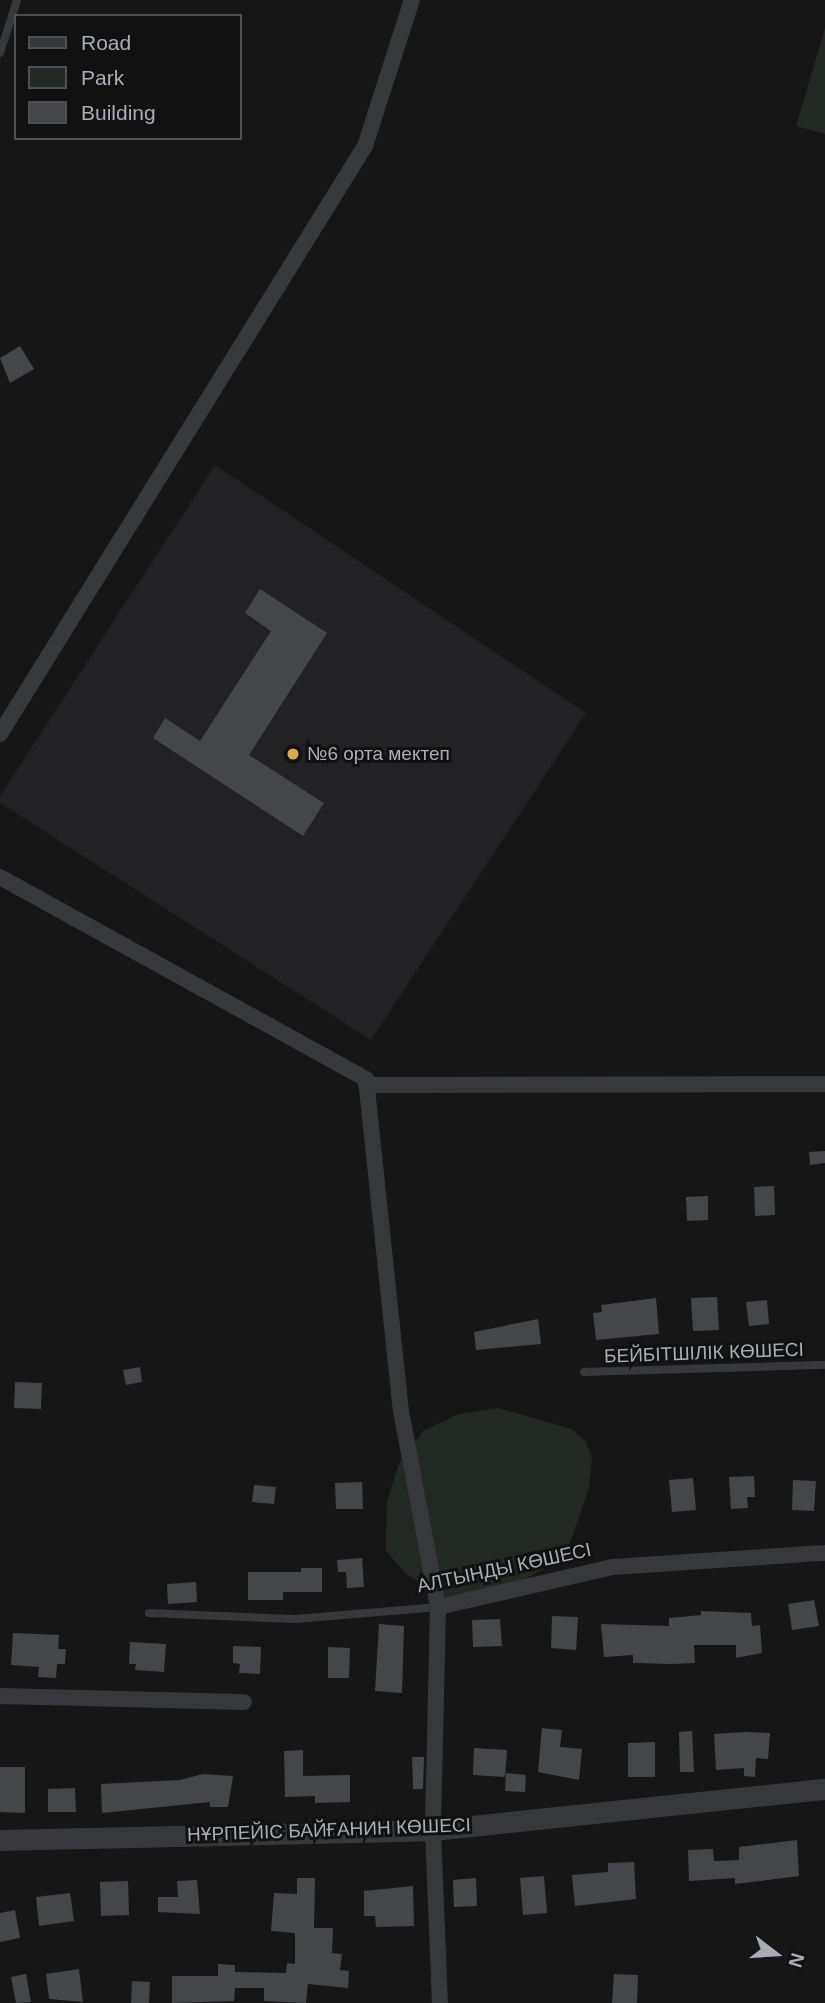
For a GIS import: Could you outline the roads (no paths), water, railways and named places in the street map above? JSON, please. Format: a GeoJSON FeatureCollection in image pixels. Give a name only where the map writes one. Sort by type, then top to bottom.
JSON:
{"type":"FeatureCollection","features":[{"type":"Feature","properties":{"kind":"street"},"geometry":{"type":"LineString","coordinates":[[0,734],[365,146],[412,0]]}},
{"type":"Feature","properties":{"kind":"street"},"geometry":{"type":"LineString","coordinates":[[0,877],[366,1079],[401,1411],[439,1607],[433,1830],[440,2003]]}},
{"type":"Feature","properties":{"kind":"street"},"geometry":{"type":"LineString","coordinates":[[366,1085],[825,1084]]}},
{"type":"Feature","properties":{"kind":"street","name":"АЛТЫНДЫ КӨШЕСІ"},"geometry":{"type":"LineString","coordinates":[[439,1607],[612,1567],[825,1553]]}},
{"type":"Feature","properties":{"kind":"street"},"geometry":{"type":"LineString","coordinates":[[0,1696],[244,1702]]}},
{"type":"Feature","properties":{"kind":"street","name":"НҰРПЕЙІС БАЙҒАНИН КӨШЕСІ"},"geometry":{"type":"LineString","coordinates":[[0,1840],[433,1830],[825,1789]]}},
{"type":"Feature","properties":{"kind":"lane"},"geometry":{"type":"LineString","coordinates":[[0,53],[17,0]]}},
{"type":"Feature","properties":{"kind":"lane","name":"БЕЙБІТШІЛІК КӨШЕСІ"},"geometry":{"type":"LineString","coordinates":[[584,1372],[825,1365]]}},
{"type":"Feature","properties":{"kind":"lane","name":"АЛТЫНДЫ КӨШЕСІ"},"geometry":{"type":"LineString","coordinates":[[149,1613],[295,1619],[439,1607]]}},
{"type":"Feature","properties":{"kind":"place","name":"№6 орта мектеп"},"geometry":{"type":"Point","coordinates":[293,754]}}]}
